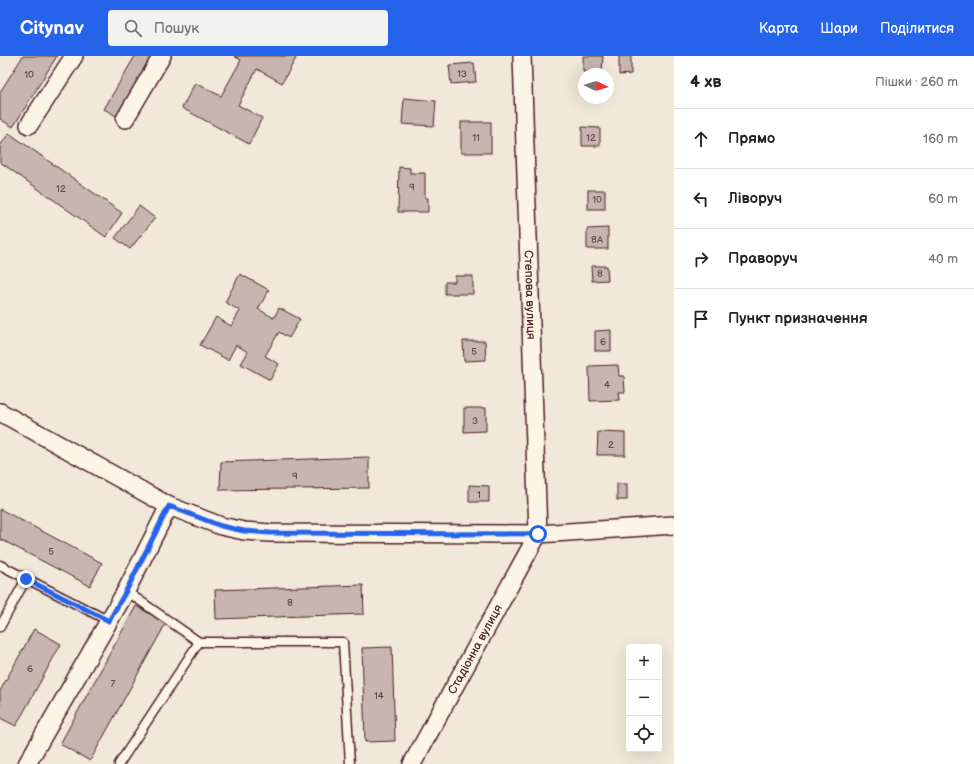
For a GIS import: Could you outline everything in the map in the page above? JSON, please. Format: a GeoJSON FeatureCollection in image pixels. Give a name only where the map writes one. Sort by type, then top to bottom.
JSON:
{"type":"FeatureCollection","features":[{"type":"Feature","properties":{"kind":"street"},"geometry":{"type":"LineString","coordinates":[[29,125],[74,56]]}},
{"type":"Feature","properties":{"kind":"street"},"geometry":{"type":"LineString","coordinates":[[125,119],[162,56]]}},
{"type":"Feature","properties":{"kind":"street","name":"Степова вулиця"},"geometry":{"type":"LineString","coordinates":[[522,56],[538,534]]}},
{"type":"Feature","properties":{"kind":"street"},"geometry":{"type":"LineString","coordinates":[[0,412],[169,506],[221,526],[244,531],[278,533],[538,534],[674,525]]}},
{"type":"Feature","properties":{"kind":"street"},"geometry":{"type":"LineString","coordinates":[[26,764],[126,591],[169,506]]}},
{"type":"Feature","properties":{"kind":"street","name":"Стадіонна вулиця"},"geometry":{"type":"LineString","coordinates":[[412,764],[538,534]]}},
{"type":"Feature","properties":{"kind":"lane"},"geometry":{"type":"LineString","coordinates":[[0,565],[109,621]]}},
{"type":"Feature","properties":{"kind":"lane"},"geometry":{"type":"LineString","coordinates":[[0,628],[26,579]]}},
{"type":"Feature","properties":{"kind":"lane"},"geometry":{"type":"LineString","coordinates":[[126,591],[199,642],[343,642],[350,764]]}},
{"type":"Feature","properties":{"kind":"lane"},"geometry":{"type":"LineString","coordinates":[[119,764],[199,642]]}},
{"type":"Feature","properties":{"kind":"building"},"geometry":{"type":"Polygon","coordinates":[[[23,56],[57,56],[13,127],[0,119],[0,92],[23,56]]]}},
{"type":"Feature","properties":{"kind":"building"},"geometry":{"type":"Polygon","coordinates":[[[135,56],[157,56],[120,118],[104,109],[135,56]]]}},
{"type":"Feature","properties":{"kind":"building"},"geometry":{"type":"Polygon","coordinates":[[[234,56],[293,56],[296,58],[282,83],[257,69],[238,105],[262,118],[249,144],[182,108],[195,83],[221,96],[241,60],[234,56]]]}},
{"type":"Feature","properties":{"kind":"building"},"geometry":{"type":"Polygon","coordinates":[[[583,56],[603,56],[602,68],[583,68],[583,56]]]}},
{"type":"Feature","properties":{"kind":"building"},"geometry":{"type":"Polygon","coordinates":[[[619,56],[631,56],[631,74],[619,75],[619,56]]]}},
{"type":"Feature","properties":{"kind":"building"},"geometry":{"type":"Polygon","coordinates":[[[474,63],[476,82],[451,84],[449,65],[474,63]]]}},
{"type":"Feature","properties":{"kind":"building"},"geometry":{"type":"Polygon","coordinates":[[[404,98],[436,101],[434,126],[402,124],[404,98]]]}},
{"type":"Feature","properties":{"kind":"building"},"geometry":{"type":"Polygon","coordinates":[[[461,122],[491,122],[491,153],[461,153],[461,122]]]}},
{"type":"Feature","properties":{"kind":"building"},"geometry":{"type":"Polygon","coordinates":[[[582,127],[600,128],[600,146],[582,146],[582,127]]]}},
{"type":"Feature","properties":{"kind":"building"},"geometry":{"type":"Polygon","coordinates":[[[9,133],[122,213],[106,237],[0,162],[0,146],[9,133]]]}},
{"type":"Feature","properties":{"kind":"building"},"geometry":{"type":"Polygon","coordinates":[[[399,167],[410,168],[410,173],[425,173],[425,198],[428,198],[428,212],[398,212],[399,167]]]}},
{"type":"Feature","properties":{"kind":"building"},"geometry":{"type":"Polygon","coordinates":[[[588,190],[605,190],[605,209],[588,209],[588,190]]]}},
{"type":"Feature","properties":{"kind":"building"},"geometry":{"type":"Polygon","coordinates":[[[139,206],[155,218],[130,249],[115,238],[139,206]]]}},
{"type":"Feature","properties":{"kind":"building"},"geometry":{"type":"Polygon","coordinates":[[[608,228],[608,249],[587,249],[587,229],[608,228]]]}},
{"type":"Feature","properties":{"kind":"building"},"geometry":{"type":"Polygon","coordinates":[[[591,266],[607,266],[608,280],[592,281],[591,266]]]}},
{"type":"Feature","properties":{"kind":"building"},"geometry":{"type":"Polygon","coordinates":[[[240,274],[269,290],[258,309],[274,318],[279,308],[300,319],[289,338],[279,332],[265,356],[279,364],[270,380],[241,364],[248,352],[236,345],[228,360],[200,345],[216,317],[231,326],[240,311],[225,302],[240,274]]]}},
{"type":"Feature","properties":{"kind":"building"},"geometry":{"type":"Polygon","coordinates":[[[455,276],[473,276],[473,294],[445,294],[445,282],[455,282],[455,276]]]}},
{"type":"Feature","properties":{"kind":"building"},"geometry":{"type":"Polygon","coordinates":[[[611,330],[611,351],[595,351],[595,331],[611,330]]]}},
{"type":"Feature","properties":{"kind":"building"},"geometry":{"type":"Polygon","coordinates":[[[463,341],[485,341],[486,360],[464,361],[463,341]]]}},
{"type":"Feature","properties":{"kind":"building"},"geometry":{"type":"Polygon","coordinates":[[[618,365],[619,376],[624,376],[625,392],[619,392],[620,400],[590,401],[589,366],[618,365]]]}},
{"type":"Feature","properties":{"kind":"building"},"geometry":{"type":"Polygon","coordinates":[[[464,408],[486,408],[486,431],[464,432],[464,408]]]}},
{"type":"Feature","properties":{"kind":"building"},"geometry":{"type":"Polygon","coordinates":[[[598,432],[625,433],[625,455],[597,455],[598,432]]]}},
{"type":"Feature","properties":{"kind":"building"},"geometry":{"type":"Polygon","coordinates":[[[369,457],[369,488],[220,490],[221,462],[369,457]]]}},
{"type":"Feature","properties":{"kind":"building"},"geometry":{"type":"Polygon","coordinates":[[[617,484],[627,484],[627,500],[617,500],[617,484]]]}},
{"type":"Feature","properties":{"kind":"building"},"geometry":{"type":"Polygon","coordinates":[[[469,485],[489,486],[489,502],[469,502],[469,485]]]}},
{"type":"Feature","properties":{"kind":"building"},"geometry":{"type":"Polygon","coordinates":[[[0,509],[102,563],[90,586],[0,539],[0,509]]]}},
{"type":"Feature","properties":{"kind":"building"},"geometry":{"type":"Polygon","coordinates":[[[363,585],[364,614],[216,619],[215,590],[363,585]]]}},
{"type":"Feature","properties":{"kind":"building"},"geometry":{"type":"Polygon","coordinates":[[[136,606],[166,623],[90,761],[60,744],[136,606]]]}},
{"type":"Feature","properties":{"kind":"building"},"geometry":{"type":"Polygon","coordinates":[[[34,629],[61,644],[16,726],[0,718],[0,691],[34,629]]]}},
{"type":"Feature","properties":{"kind":"building"},"geometry":{"type":"Polygon","coordinates":[[[392,647],[395,741],[365,742],[362,648],[392,647]]]}},
{"type":"Feature","properties":{"kind":"route"},"geometry":{"type":"LineString","coordinates":[[26,579],[109,621],[169,506],[221,526],[244,531],[270,533],[538,534]]}}]}
